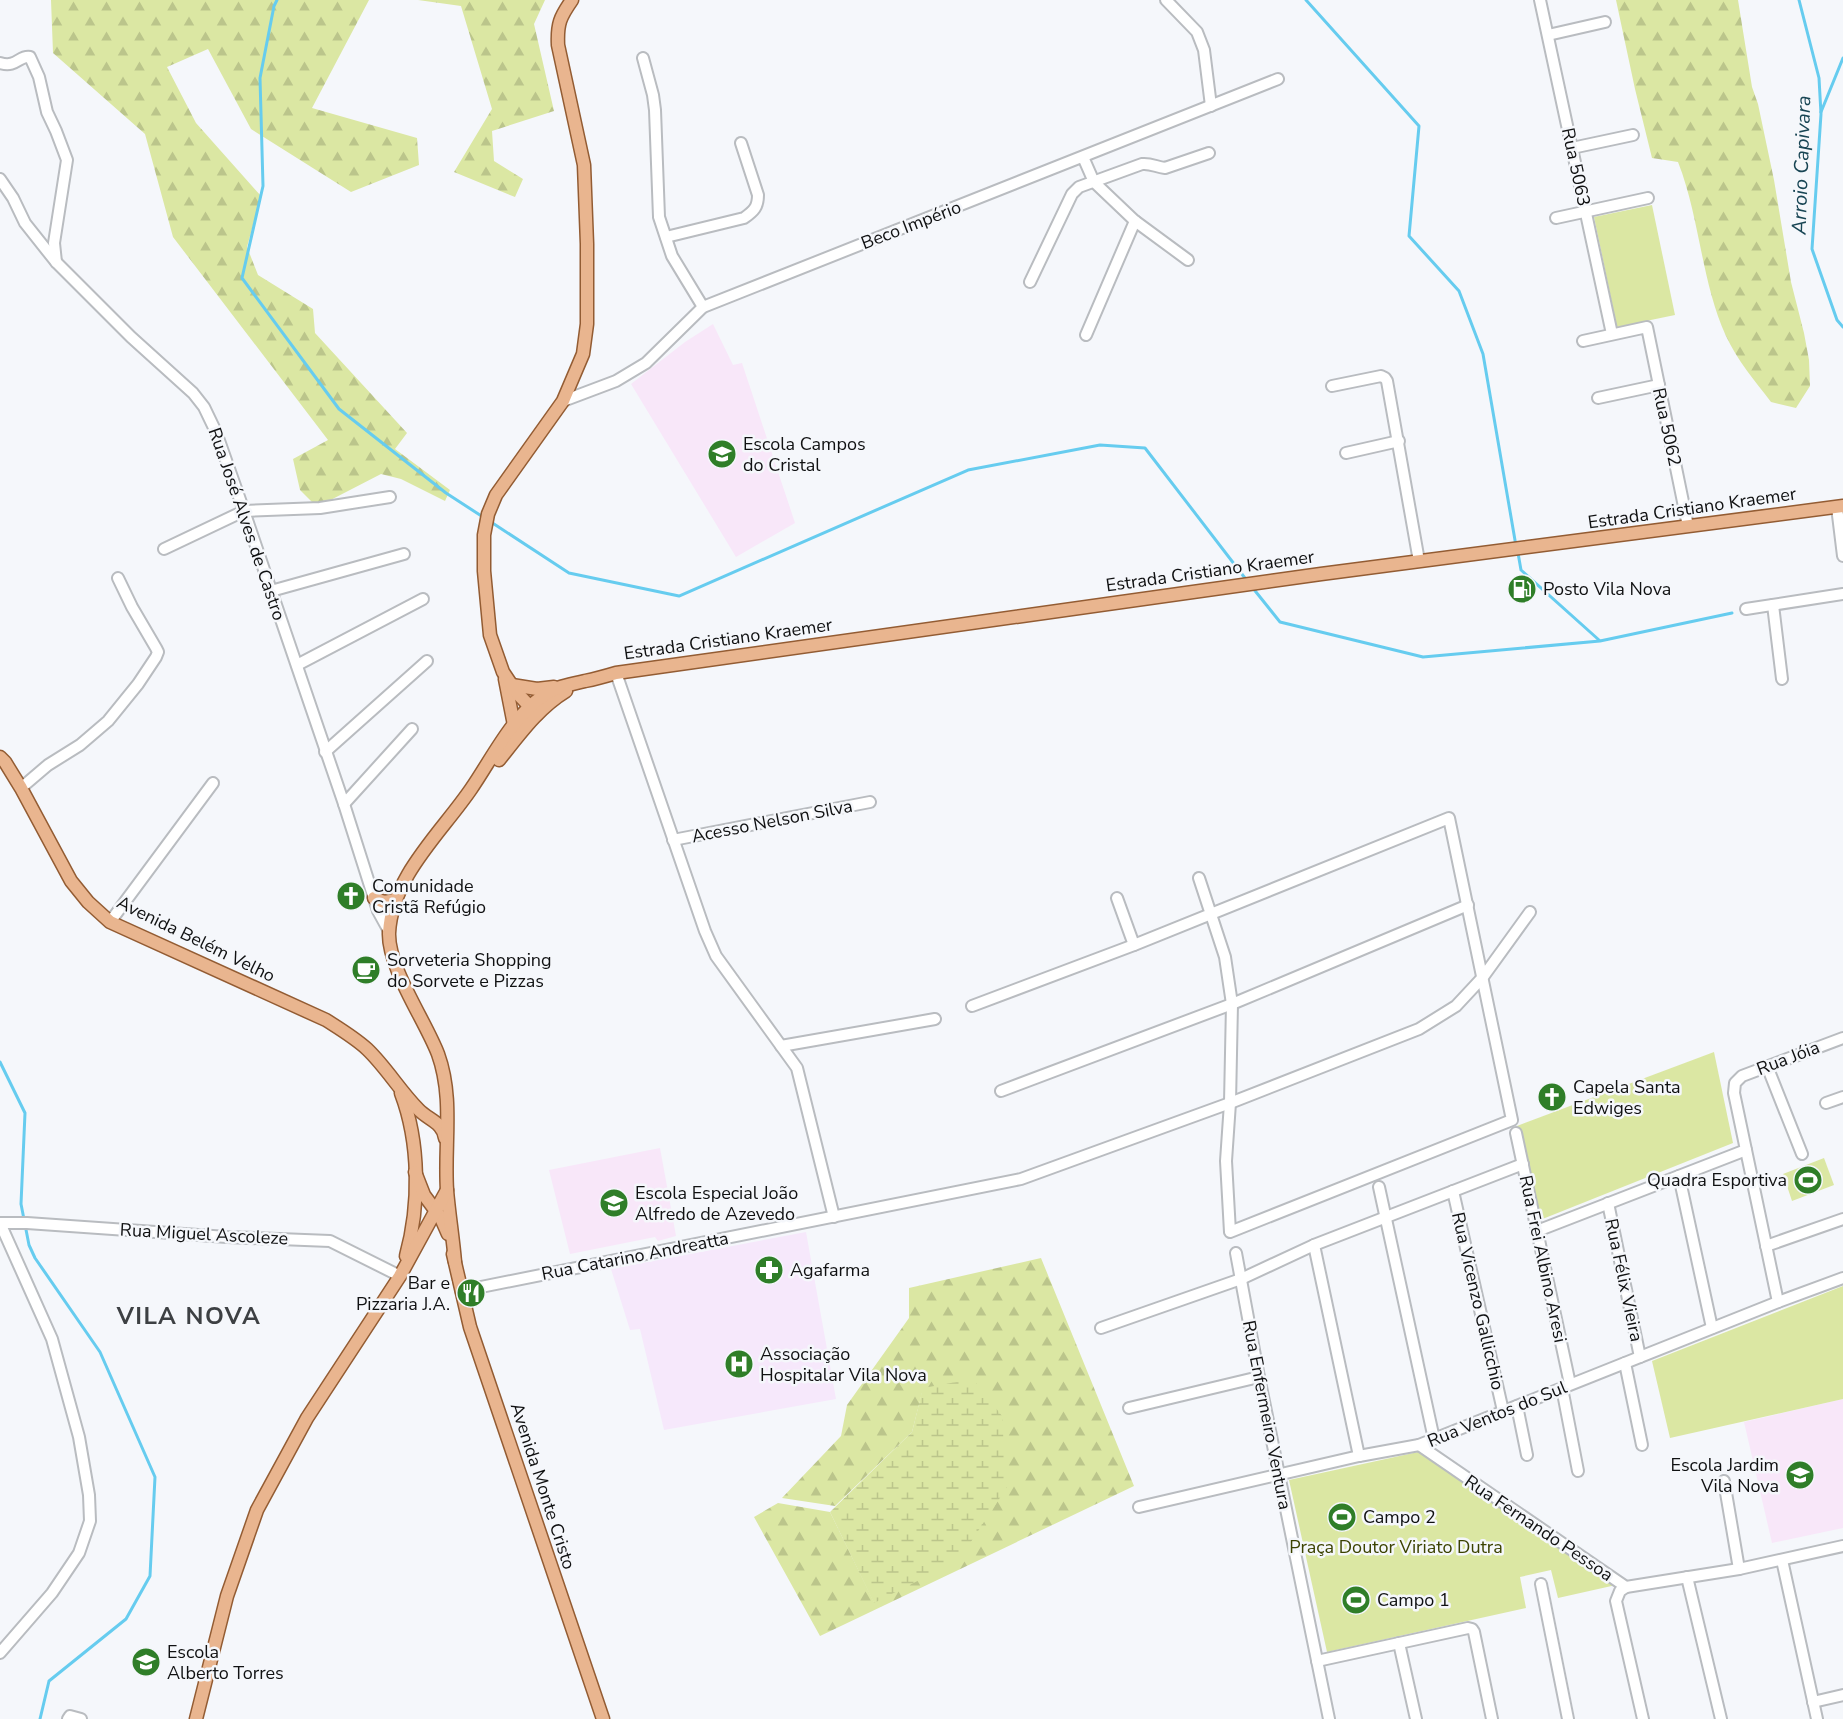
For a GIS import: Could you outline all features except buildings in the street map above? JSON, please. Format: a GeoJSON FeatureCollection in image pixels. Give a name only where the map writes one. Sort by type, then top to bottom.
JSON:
{"type":"FeatureCollection","features":[{"type":"Feature","properties":{"kind":"main road"},"geometry":{"type":"LineString","coordinates":[[533,710],[512,686],[504,672],[490,635],[485,583],[484,535],[488,514],[496,495],[563,401],[583,354],[587,324],[584,165],[558,45],[557,29],[561,15],[572,0]]}},
{"type":"Feature","properties":{"kind":"main road","name":"Estrada Cristiano Kraemer"},"geometry":{"type":"LineString","coordinates":[[469,792],[489,771],[545,694],[561,686],[616,673],[1239,585],[1840,506]]}},
{"type":"Feature","properties":{"kind":"main road"},"geometry":{"type":"LineString","coordinates":[[504,672],[514,725]]}},
{"type":"Feature","properties":{"kind":"main road","name":"Estrada Cristiano Kraemer"},"geometry":{"type":"LineString","coordinates":[[447,1190],[447,1100],[438,1055],[393,959],[389,931],[396,900],[417,860],[469,792],[514,725],[533,710],[583,682]]}},
{"type":"Feature","properties":{"kind":"main road"},"geometry":{"type":"LineString","coordinates":[[512,686],[537,689],[561,686]]}},
{"type":"Feature","properties":{"kind":"main road","name":"Avenida Belém Velho"},"geometry":{"type":"LineString","coordinates":[[0,757],[21,788],[71,881],[88,902],[110,922],[326,1020],[367,1049],[420,1112],[441,1125],[446,1140]]}},
{"type":"Feature","properties":{"kind":"main road"},"geometry":{"type":"LineString","coordinates":[[374,898],[384,902],[396,900]]}},
{"type":"Feature","properties":{"kind":"main road","name":"Avenida Belém Velho"},"geometry":{"type":"LineString","coordinates":[[397,1084],[413,1142],[415,1172],[412,1232],[400,1276]]}},
{"type":"Feature","properties":{"kind":"main road"},"geometry":{"type":"LineString","coordinates":[[413,1142],[423,1122],[441,1110],[447,1100]]}},
{"type":"Feature","properties":{"kind":"main road","name":"Avenida Monte Cristo"},"geometry":{"type":"LineString","coordinates":[[415,1172],[424,1195],[446,1229],[456,1262]]}},
{"type":"Feature","properties":{"kind":"main road"},"geometry":{"type":"LineString","coordinates":[[196,1719],[227,1596],[257,1510],[307,1418],[400,1276],[447,1190]]}},
{"type":"Feature","properties":{"kind":"main road","name":"Avenida Monte Cristo"},"geometry":{"type":"LineString","coordinates":[[447,1190],[461,1291],[474,1337],[603,1719]]}},
{"type":"Feature","properties":{"kind":"street"},"geometry":{"type":"LineString","coordinates":[[1166,0],[1197,32],[1204,50],[1211,106]]}},
{"type":"Feature","properties":{"kind":"street","name":"Rua 5063"},"geometry":{"type":"LineString","coordinates":[[1540,0],[1612,334]]}},
{"type":"Feature","properties":{"kind":"street"},"geometry":{"type":"LineString","coordinates":[[1548,35],[1605,22]]}},
{"type":"Feature","properties":{"kind":"street"},"geometry":{"type":"LineString","coordinates":[[0,63],[13,64],[24,57],[30,57],[39,77],[47,112],[67,160],[54,243],[56,262]]}},
{"type":"Feature","properties":{"kind":"street"},"geometry":{"type":"LineString","coordinates":[[643,58],[655,110],[659,217],[672,256],[703,307]]}},
{"type":"Feature","properties":{"kind":"street","name":"Beco Império"},"geometry":{"type":"LineString","coordinates":[[563,401],[615,381],[646,363],[703,307],[1278,79]]}},
{"type":"Feature","properties":{"kind":"street"},"geometry":{"type":"LineString","coordinates":[[1572,148],[1633,135]]}},
{"type":"Feature","properties":{"kind":"street"},"geometry":{"type":"LineString","coordinates":[[666,237],[744,218],[755,210],[758,195],[741,143]]}},
{"type":"Feature","properties":{"kind":"street"},"geometry":{"type":"LineString","coordinates":[[1030,282],[1072,194],[1079,188],[1142,164],[1150,163],[1165,168],[1209,153]]}},
{"type":"Feature","properties":{"kind":"street"},"geometry":{"type":"LineString","coordinates":[[1083,157],[1094,182],[1135,220],[1188,260]]}},
{"type":"Feature","properties":{"kind":"street","name":"Rua José Alves de Castro"},"geometry":{"type":"LineString","coordinates":[[0,179],[13,198],[25,224],[56,262],[131,337],[193,393],[204,407],[216,432],[244,511],[378,910],[389,931]]}},
{"type":"Feature","properties":{"kind":"street"},"geometry":{"type":"LineString","coordinates":[[1556,218],[1648,198]]}},
{"type":"Feature","properties":{"kind":"street"},"geometry":{"type":"LineString","coordinates":[[1086,335],[1135,220]]}},
{"type":"Feature","properties":{"kind":"street","name":"Rua 5062"},"geometry":{"type":"LineString","coordinates":[[1612,334],[1647,327],[1688,526]]}},
{"type":"Feature","properties":{"kind":"street"},"geometry":{"type":"LineString","coordinates":[[1583,341],[1612,334]]}},
{"type":"Feature","properties":{"kind":"street"},"geometry":{"type":"LineString","coordinates":[[1332,386],[1381,376],[1385,378],[1399,441],[1419,561]]}},
{"type":"Feature","properties":{"kind":"street"},"geometry":{"type":"LineString","coordinates":[[1598,398],[1659,385]]}},
{"type":"Feature","properties":{"kind":"street"},"geometry":{"type":"LineString","coordinates":[[1346,453],[1399,441]]}},
{"type":"Feature","properties":{"kind":"street"},"geometry":{"type":"LineString","coordinates":[[164,549],[244,511],[320,508],[390,497]]}},
{"type":"Feature","properties":{"kind":"street"},"geometry":{"type":"LineString","coordinates":[[1840,506],[1843,556]]}},
{"type":"Feature","properties":{"kind":"street"},"geometry":{"type":"LineString","coordinates":[[271,591],[404,554]]}},
{"type":"Feature","properties":{"kind":"street"},"geometry":{"type":"LineString","coordinates":[[21,788],[48,765],[80,745],[108,722],[156,657],[158,652],[118,578]]}},
{"type":"Feature","properties":{"kind":"street"},"geometry":{"type":"LineString","coordinates":[[1746,609],[1843,594]]}},
{"type":"Feature","properties":{"kind":"street"},"geometry":{"type":"LineString","coordinates":[[297,665],[423,599]]}},
{"type":"Feature","properties":{"kind":"street"},"geometry":{"type":"LineString","coordinates":[[1773,605],[1782,679]]}},
{"type":"Feature","properties":{"kind":"street"},"geometry":{"type":"LineString","coordinates":[[326,752],[427,661]]}},
{"type":"Feature","properties":{"kind":"street"},"geometry":{"type":"LineString","coordinates":[[616,673],[716,957],[797,1068],[834,1217]]}},
{"type":"Feature","properties":{"kind":"street"},"geometry":{"type":"LineString","coordinates":[[344,804],[412,729]]}},
{"type":"Feature","properties":{"kind":"street"},"geometry":{"type":"LineString","coordinates":[[110,922],[213,783]]}},
{"type":"Feature","properties":{"kind":"street","name":"Acesso Nelson Silva"},"geometry":{"type":"LineString","coordinates":[[673,840],[870,802]]}},
{"type":"Feature","properties":{"kind":"street"},"geometry":{"type":"LineString","coordinates":[[972,1006],[1134,945],[1211,914],[1449,818],[1512,1120],[1230,1232],[1226,1161],[1232,1004],[1226,957],[1211,914],[1199,878]]}},
{"type":"Feature","properties":{"kind":"street","name":"Rua José Alves de Castro"},"geometry":{"type":"LineString","coordinates":[[374,898],[392,916]]}},
{"type":"Feature","properties":{"kind":"street"},"geometry":{"type":"LineString","coordinates":[[1117,898],[1134,945]]}},
{"type":"Feature","properties":{"kind":"street"},"geometry":{"type":"LineString","coordinates":[[1001,1091],[1232,1004],[1468,905]]}},
{"type":"Feature","properties":{"kind":"street","name":"Rua Catarino Andreatta"},"geometry":{"type":"LineString","coordinates":[[461,1291],[1021,1179],[1230,1103],[1419,1029],[1456,1006],[1483,977],[1530,912]]}},
{"type":"Feature","properties":{"kind":"street"},"geometry":{"type":"LineString","coordinates":[[782,1046],[935,1019]]}},
{"type":"Feature","properties":{"kind":"street","name":"Rua Jóia"},"geometry":{"type":"LineString","coordinates":[[1746,1150],[1734,1093],[1735,1083],[1742,1076],[1843,1038]]}},
{"type":"Feature","properties":{"kind":"street"},"geometry":{"type":"LineString","coordinates":[[1767,1066],[1802,1154]]}},
{"type":"Feature","properties":{"kind":"street"},"geometry":{"type":"LineString","coordinates":[[1826,1103],[1843,1097]]}},
{"type":"Feature","properties":{"kind":"street","name":"Rua Frei Albino Aresi"},"geometry":{"type":"LineString","coordinates":[[1516,1133],[1566,1386],[1578,1471]]}},
{"type":"Feature","properties":{"kind":"street"},"geometry":{"type":"LineString","coordinates":[[1537,1231],[1746,1150],[1778,1302]]}},
{"type":"Feature","properties":{"kind":"street"},"geometry":{"type":"LineString","coordinates":[[1101,1328],[1241,1279],[1314,1245],[1523,1164]]}},
{"type":"Feature","properties":{"kind":"street"},"geometry":{"type":"LineString","coordinates":[[1679,1176],[1712,1329]]}},
{"type":"Feature","properties":{"kind":"street"},"geometry":{"type":"LineString","coordinates":[[1378,1187],[1434,1439]]}},
{"type":"Feature","properties":{"kind":"street","name":"Rua Vicenzo Gallicchio"},"geometry":{"type":"LineString","coordinates":[[1453,1191],[1503,1411]]}},
{"type":"Feature","properties":{"kind":"street","name":"Rua Félix Vieira"},"geometry":{"type":"LineString","coordinates":[[1608,1203],[1640,1357]]}},
{"type":"Feature","properties":{"kind":"street"},"geometry":{"type":"LineString","coordinates":[[1767,1246],[1843,1220]]}},
{"type":"Feature","properties":{"kind":"street"},"geometry":{"type":"LineString","coordinates":[[0,1223],[52,1339],[79,1437],[89,1495],[90,1521],[79,1553],[52,1593],[2,1647]]}},
{"type":"Feature","properties":{"kind":"street","name":"Rua Miguel Ascoleze"},"geometry":{"type":"LineString","coordinates":[[0,1223],[330,1241],[400,1276]]}},
{"type":"Feature","properties":{"kind":"street"},"geometry":{"type":"LineString","coordinates":[[1314,1245],[1359,1456]]}},
{"type":"Feature","properties":{"kind":"street","name":"Rua Enfermeiro Ventura"},"geometry":{"type":"LineString","coordinates":[[1236,1253],[1278,1475],[1329,1719]]}},
{"type":"Feature","properties":{"kind":"street","name":"Rua Ventos do Sul"},"geometry":{"type":"LineString","coordinates":[[1139,1507],[1359,1456],[1419,1445],[1843,1278]]}},
{"type":"Feature","properties":{"kind":"street"},"geometry":{"type":"LineString","coordinates":[[1625,1363],[1642,1445]]}},
{"type":"Feature","properties":{"kind":"street"},"geometry":{"type":"LineString","coordinates":[[1129,1408],[1259,1377]]}},
{"type":"Feature","properties":{"kind":"street"},"geometry":{"type":"LineString","coordinates":[[1517,1406],[1527,1455]]}},
{"type":"Feature","properties":{"kind":"street","name":"Rua Fernando Pessoa"},"geometry":{"type":"LineString","coordinates":[[1419,1445],[1626,1587],[1740,1569],[1843,1545]]}},
{"type":"Feature","properties":{"kind":"street"},"geometry":{"type":"LineString","coordinates":[[1724,1481],[1740,1569]]}},
{"type":"Feature","properties":{"kind":"street"},"geometry":{"type":"LineString","coordinates":[[1782,1560],[1817,1719]]}},
{"type":"Feature","properties":{"kind":"street"},"geometry":{"type":"LineString","coordinates":[[1687,1577],[1721,1719]]}},
{"type":"Feature","properties":{"kind":"street"},"geometry":{"type":"LineString","coordinates":[[1541,1584],[1568,1719]]}},
{"type":"Feature","properties":{"kind":"street"},"geometry":{"type":"LineString","coordinates":[[1626,1587],[1620,1591],[1616,1601],[1643,1719]]}},
{"type":"Feature","properties":{"kind":"street"},"geometry":{"type":"LineString","coordinates":[[1317,1661],[1472,1629],[1492,1719]]}},
{"type":"Feature","properties":{"kind":"street"},"geometry":{"type":"LineString","coordinates":[[1399,1643],[1416,1719]]}},
{"type":"Feature","properties":{"kind":"street"},"geometry":{"type":"LineString","coordinates":[[1813,1702],[1843,1695]]}},
{"type":"Feature","properties":{"kind":"street"},"geometry":{"type":"LineString","coordinates":[[68,1719],[70,1716],[81,1719]]}},
{"type":"Feature","properties":{"kind":"shaded area","name":"Escola Campos do Cristal"},"geometry":{"type":"Polygon","coordinates":[[[713,324],[733,365],[742,363],[795,523],[736,557],[631,384],[685,342],[713,324]]]}},
{"type":"Feature","properties":{"kind":"shaded area","name":"Escola Especial João Alfredo de Azevedo"},"geometry":{"type":"Polygon","coordinates":[[[660,1148],[676,1236],[658,1241],[655,1237],[570,1254],[549,1170],[660,1148]]]}},
{"type":"Feature","properties":{"kind":"shaded area","name":"Associação Hospitalar Vila Nova"},"geometry":{"type":"Polygon","coordinates":[[[806,1232],[836,1399],[664,1430],[640,1329],[630,1330],[611,1269],[806,1232]]]}},
{"type":"Feature","properties":{"kind":"shaded area","name":"Escola Jardim Vila Nova"},"geometry":{"type":"Polygon","coordinates":[[[1843,1399],[1843,1528],[1772,1543],[1744,1422],[1843,1399]]]}},
{"type":"Feature","properties":{"kind":"green space"},"geometry":{"type":"Polygon","coordinates":[[[51,0],[369,0],[312,108],[417,138],[419,165],[351,192],[251,129],[208,49],[167,67],[196,123],[261,196],[247,247],[258,275],[313,309],[315,333],[407,433],[395,449],[450,490],[445,501],[401,479],[381,474],[317,507],[300,490],[293,459],[328,440],[173,237],[145,134],[53,53],[51,0]]]}},
{"type":"Feature","properties":{"kind":"green space"},"geometry":{"type":"Polygon","coordinates":[[[418,0],[545,0],[534,24],[554,111],[492,131],[494,161],[523,179],[515,197],[454,172],[492,109],[461,6],[418,0]]]}},
{"type":"Feature","properties":{"kind":"green space"},"geometry":{"type":"Polygon","coordinates":[[[1616,0],[1738,0],[1752,87],[1758,104],[1774,180],[1791,282],[1809,360],[1810,386],[1796,408],[1771,402],[1741,362],[1726,336],[1711,293],[1691,205],[1678,162],[1652,158],[1616,0]]]}},
{"type":"Feature","properties":{"kind":"green space"},"geometry":{"type":"Polygon","coordinates":[[[1652,205],[1675,315],[1617,327],[1594,217],[1652,205]]]}},
{"type":"Feature","properties":{"kind":"green space"},"geometry":{"type":"Polygon","coordinates":[[[1714,1052],[1733,1143],[1540,1220],[1517,1126],[1714,1052]]]}},
{"type":"Feature","properties":{"kind":"green space","name":"Quadra Esportiva"},"geometry":{"type":"Polygon","coordinates":[[[1824,1158],[1834,1185],[1792,1201],[1783,1174],[1824,1158]]]}},
{"type":"Feature","properties":{"kind":"green space"},"geometry":{"type":"Polygon","coordinates":[[[1041,1258],[1134,1486],[820,1636],[754,1517],[778,1503],[830,1512],[874,1602],[923,1389],[912,1432],[835,1506],[782,1498],[841,1436],[847,1405],[909,1318],[909,1288],[1041,1258]]]}},
{"type":"Feature","properties":{"kind":"green space"},"geometry":{"type":"Polygon","coordinates":[[[1843,1286],[1843,1399],[1670,1438],[1652,1361],[1843,1286]]]}},
{"type":"Feature","properties":{"kind":"green space"},"geometry":{"type":"Polygon","coordinates":[[[973,1379],[1002,1416],[1007,1487],[959,1560],[874,1603],[830,1512],[912,1432],[923,1388],[973,1379]]]}},
{"type":"Feature","properties":{"kind":"green space","name":"Praça Doutor Viriato Dutra"},"geometry":{"type":"Polygon","coordinates":[[[1418,1452],[1616,1585],[1558,1598],[1551,1570],[1520,1577],[1526,1608],[1327,1652],[1289,1480],[1418,1452]]]}},
{"type":"Feature","properties":{"kind":"waterway"},"geometry":{"type":"LineString","coordinates":[[277,0],[260,78],[263,186],[242,278],[339,409],[446,493],[483,517]]}},
{"type":"Feature","properties":{"kind":"waterway"},"geometry":{"type":"LineString","coordinates":[[1306,0],[1419,126],[1409,236],[1459,291],[1483,354],[1516,546]]}},
{"type":"Feature","properties":{"kind":"waterway","name":"Arroio Capivara"},"geometry":{"type":"LineString","coordinates":[[1799,0],[1819,78],[1821,114],[1812,249],[1837,320],[1843,327]]}},
{"type":"Feature","properties":{"kind":"waterway"},"geometry":{"type":"LineString","coordinates":[[1821,112],[1843,58]]}},
{"type":"Feature","properties":{"kind":"waterway"},"geometry":{"type":"LineString","coordinates":[[491,522],[569,573],[679,596],[968,470],[1100,445],[1145,448],[1248,582]]}},
{"type":"Feature","properties":{"kind":"waterway"},"geometry":{"type":"LineString","coordinates":[[1518,553],[1521,570],[1599,640]]}},
{"type":"Feature","properties":{"kind":"waterway"},"geometry":{"type":"LineString","coordinates":[[1252,587],[1280,622],[1423,657],[1600,641],[1732,613]]}},
{"type":"Feature","properties":{"kind":"waterway"},"geometry":{"type":"LineString","coordinates":[[0,1062],[25,1113],[21,1204],[29,1245],[35,1258],[100,1352],[155,1477],[150,1576],[126,1619],[49,1681],[40,1719]]}},
{"type":"Feature","properties":{"kind":"place","name":"Escola Campos do Cristal"},"geometry":{"type":"Point","coordinates":[722,454]}},
{"type":"Feature","properties":{"kind":"place","name":"Posto Vila Nova"},"geometry":{"type":"Point","coordinates":[1522,589]}},
{"type":"Feature","properties":{"kind":"place","name":"Comunidade Cristã Refúgio"},"geometry":{"type":"Point","coordinates":[351,896]}},
{"type":"Feature","properties":{"kind":"place","name":"Sorveteria Shopping do Sorvete e Pizzas"},"geometry":{"type":"Point","coordinates":[366,970]}},
{"type":"Feature","properties":{"kind":"place","name":"Capela Santa Edwiges"},"geometry":{"type":"Point","coordinates":[1552,1097]}},
{"type":"Feature","properties":{"kind":"place","name":"Quadra Esportiva"},"geometry":{"type":"Point","coordinates":[1808,1180]}},
{"type":"Feature","properties":{"kind":"place","name":"Escola Especial João Alfredo de Azevedo"},"geometry":{"type":"Point","coordinates":[614,1203]}},
{"type":"Feature","properties":{"kind":"place","name":"Agafarma"},"geometry":{"type":"Point","coordinates":[769,1270]}},
{"type":"Feature","properties":{"kind":"place","name":"Bar e Pizzaria J.A."},"geometry":{"type":"Point","coordinates":[471,1293]}},
{"type":"Feature","properties":{"kind":"place","name":"Associação Hospitalar Vila Nova"},"geometry":{"type":"Point","coordinates":[739,1364]}},
{"type":"Feature","properties":{"kind":"place","name":"Escola Jardim Vila Nova"},"geometry":{"type":"Point","coordinates":[1800,1475]}},
{"type":"Feature","properties":{"kind":"place","name":"Campo 2"},"geometry":{"type":"Point","coordinates":[1342,1517]}},
{"type":"Feature","properties":{"kind":"place","name":"Campo 1"},"geometry":{"type":"Point","coordinates":[1356,1600]}},
{"type":"Feature","properties":{"kind":"place","name":"Escola Alberto Torres"},"geometry":{"type":"Point","coordinates":[146,1662]}},
{"type":"Feature","properties":{"kind":"district","name":"VILA NOVA"},"geometry":{"type":"Point","coordinates":[189,1316]}}]}
